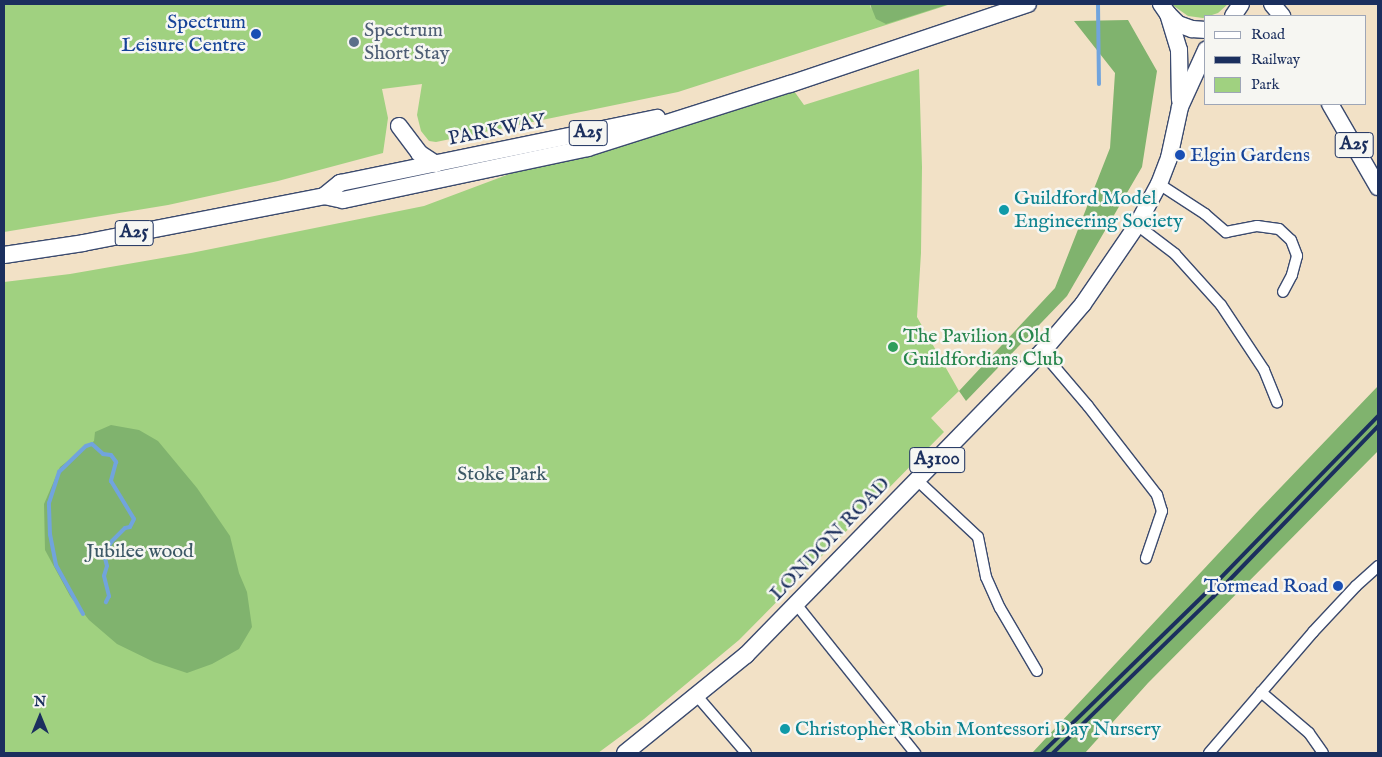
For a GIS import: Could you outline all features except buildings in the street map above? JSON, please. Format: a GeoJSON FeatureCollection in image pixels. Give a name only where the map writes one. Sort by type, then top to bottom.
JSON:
{"type":"FeatureCollection","features":[{"type":"Feature","properties":{"kind":"main road","name":"PARKWAY"},"geometry":{"type":"LineString","coordinates":[[4,255],[83,242],[324,196],[343,200],[588,148],[740,100],[1028,4]]}},
{"type":"Feature","properties":{"kind":"main road"},"geometry":{"type":"LineString","coordinates":[[1234,15],[1241,4]]}},
{"type":"Feature","properties":{"kind":"main road"},"geometry":{"type":"LineString","coordinates":[[1272,4],[1281,15]]}},
{"type":"Feature","properties":{"kind":"main road"},"geometry":{"type":"LineString","coordinates":[[1161,8],[1178,24],[1192,29],[1204,30]]}},
{"type":"Feature","properties":{"kind":"main road","name":"LONDON ROAD"},"geometry":{"type":"LineString","coordinates":[[1161,8],[1179,50],[1180,107]]}},
{"type":"Feature","properties":{"kind":"main road","name":"LONDON ROAD"},"geometry":{"type":"LineString","coordinates":[[626,753],[746,656],[1042,352],[1083,304],[1138,225],[1159,184],[1168,158],[1180,107],[1204,54]]}},
{"type":"Feature","properties":{"kind":"main road","name":"PARKWAY"},"geometry":{"type":"LineString","coordinates":[[324,196],[340,183],[740,100]]}},
{"type":"Feature","properties":{"kind":"main road","name":"A25"},"geometry":{"type":"LineString","coordinates":[[1331,105],[1377,183]]}},
{"type":"Feature","properties":{"kind":"main road"},"geometry":{"type":"LineString","coordinates":[[399,126],[418,153],[436,164]]}},
{"type":"Feature","properties":{"kind":"street"},"geometry":{"type":"LineString","coordinates":[[1159,184],[1205,214],[1226,232],[1257,226],[1279,229],[1291,240],[1297,256],[1292,275],[1283,292]]}},
{"type":"Feature","properties":{"kind":"street"},"geometry":{"type":"LineString","coordinates":[[1138,225],[1175,254],[1221,305],[1264,370],[1277,403]]}},
{"type":"Feature","properties":{"kind":"street"},"geometry":{"type":"LineString","coordinates":[[1042,352],[1088,406],[1157,495],[1162,511],[1146,558]]}},
{"type":"Feature","properties":{"kind":"street"},"geometry":{"type":"LineString","coordinates":[[917,480],[978,537],[986,577],[1000,608],[1037,671]]}},
{"type":"Feature","properties":{"kind":"street"},"geometry":{"type":"LineString","coordinates":[[1209,753],[1325,619],[1378,566]]}},
{"type":"Feature","properties":{"kind":"street"},"geometry":{"type":"LineString","coordinates":[[796,604],[915,753]]}},
{"type":"Feature","properties":{"kind":"street"},"geometry":{"type":"LineString","coordinates":[[1261,692],[1309,733],[1324,753]]}},
{"type":"Feature","properties":{"kind":"street"},"geometry":{"type":"LineString","coordinates":[[697,696],[746,753]]}},
{"type":"Feature","properties":{"kind":"green space"},"geometry":{"type":"Polygon","coordinates":[[[4,4],[870,4],[871,9],[872,4],[951,4],[678,92],[436,142],[429,141],[421,131],[417,115],[422,84],[382,89],[388,118],[383,153],[278,181],[168,205],[4,232],[4,4]]]}},
{"type":"Feature","properties":{"kind":"green space"},"geometry":{"type":"Polygon","coordinates":[[[870,4],[949,4],[886,24],[876,19],[870,4]]]}},
{"type":"Feature","properties":{"kind":"green space"},"geometry":{"type":"Polygon","coordinates":[[[1171,4],[1228,4],[1218,13],[1204,15],[1203,18],[1188,16],[1171,4]]]}},
{"type":"Feature","properties":{"kind":"green space"},"geometry":{"type":"Polygon","coordinates":[[[1128,20],[1157,71],[1142,167],[1067,296],[966,401],[959,391],[1055,288],[1110,148],[1115,73],[1074,21],[1128,20]]]}},
{"type":"Feature","properties":{"kind":"green space","name":"Stoke Park"},"geometry":{"type":"Polygon","coordinates":[[[919,69],[922,167],[921,253],[917,317],[959,391],[931,418],[944,432],[739,640],[644,719],[598,753],[4,753],[4,282],[70,274],[191,253],[424,206],[536,164],[794,91],[804,105],[919,69]]]}},
{"type":"Feature","properties":{"kind":"green space"},"geometry":{"type":"Polygon","coordinates":[[[1378,386],[1378,451],[1148,683],[1085,753],[1032,753],[1259,510],[1378,386]]]}},
{"type":"Feature","properties":{"kind":"green space","name":"Jubilee wood"},"geometry":{"type":"Polygon","coordinates":[[[111,425],[139,430],[158,441],[197,488],[230,536],[239,573],[247,592],[252,627],[239,649],[212,664],[187,673],[154,662],[117,644],[89,620],[70,596],[45,550],[44,504],[60,467],[94,441],[95,432],[111,425]]]}},
{"type":"Feature","properties":{"kind":"waterway"},"geometry":{"type":"LineString","coordinates":[[1098,4],[1099,84]]}},
{"type":"Feature","properties":{"kind":"waterway"},"geometry":{"type":"LineString","coordinates":[[83,614],[56,565],[50,535],[49,503],[59,472],[86,446],[92,444],[103,454],[111,455],[116,462],[111,481],[134,519],[130,527],[125,528],[112,541],[104,554],[107,566],[104,576],[109,596],[106,602]]}},
{"type":"Feature","properties":{"kind":"railway"},"geometry":{"type":"LineString","coordinates":[[1042,753],[1207,592],[1378,416]]}},
{"type":"Feature","properties":{"kind":"railway"},"geometry":{"type":"LineString","coordinates":[[1053,753],[1213,597],[1378,426]]}},
{"type":"Feature","properties":{"kind":"place","name":"Spectrum Leisure Centre"},"geometry":{"type":"Point","coordinates":[256,34]}},
{"type":"Feature","properties":{"kind":"place","name":"Spectrum Short Stay"},"geometry":{"type":"Point","coordinates":[354,42]}},
{"type":"Feature","properties":{"kind":"place","name":"Elgin Gardens"},"geometry":{"type":"Point","coordinates":[1180,155]}},
{"type":"Feature","properties":{"kind":"place","name":"Guildford Model Engineering Society"},"geometry":{"type":"Point","coordinates":[1004,210]}},
{"type":"Feature","properties":{"kind":"place","name":"The Pavilion, Old Guildfordians Club"},"geometry":{"type":"Point","coordinates":[893,347]}},
{"type":"Feature","properties":{"kind":"place","name":"Tormead Road"},"geometry":{"type":"Point","coordinates":[1338,586]}},
{"type":"Feature","properties":{"kind":"place","name":"Christopher Robin Montessori Day Nursery"},"geometry":{"type":"Point","coordinates":[785,729]}}]}
